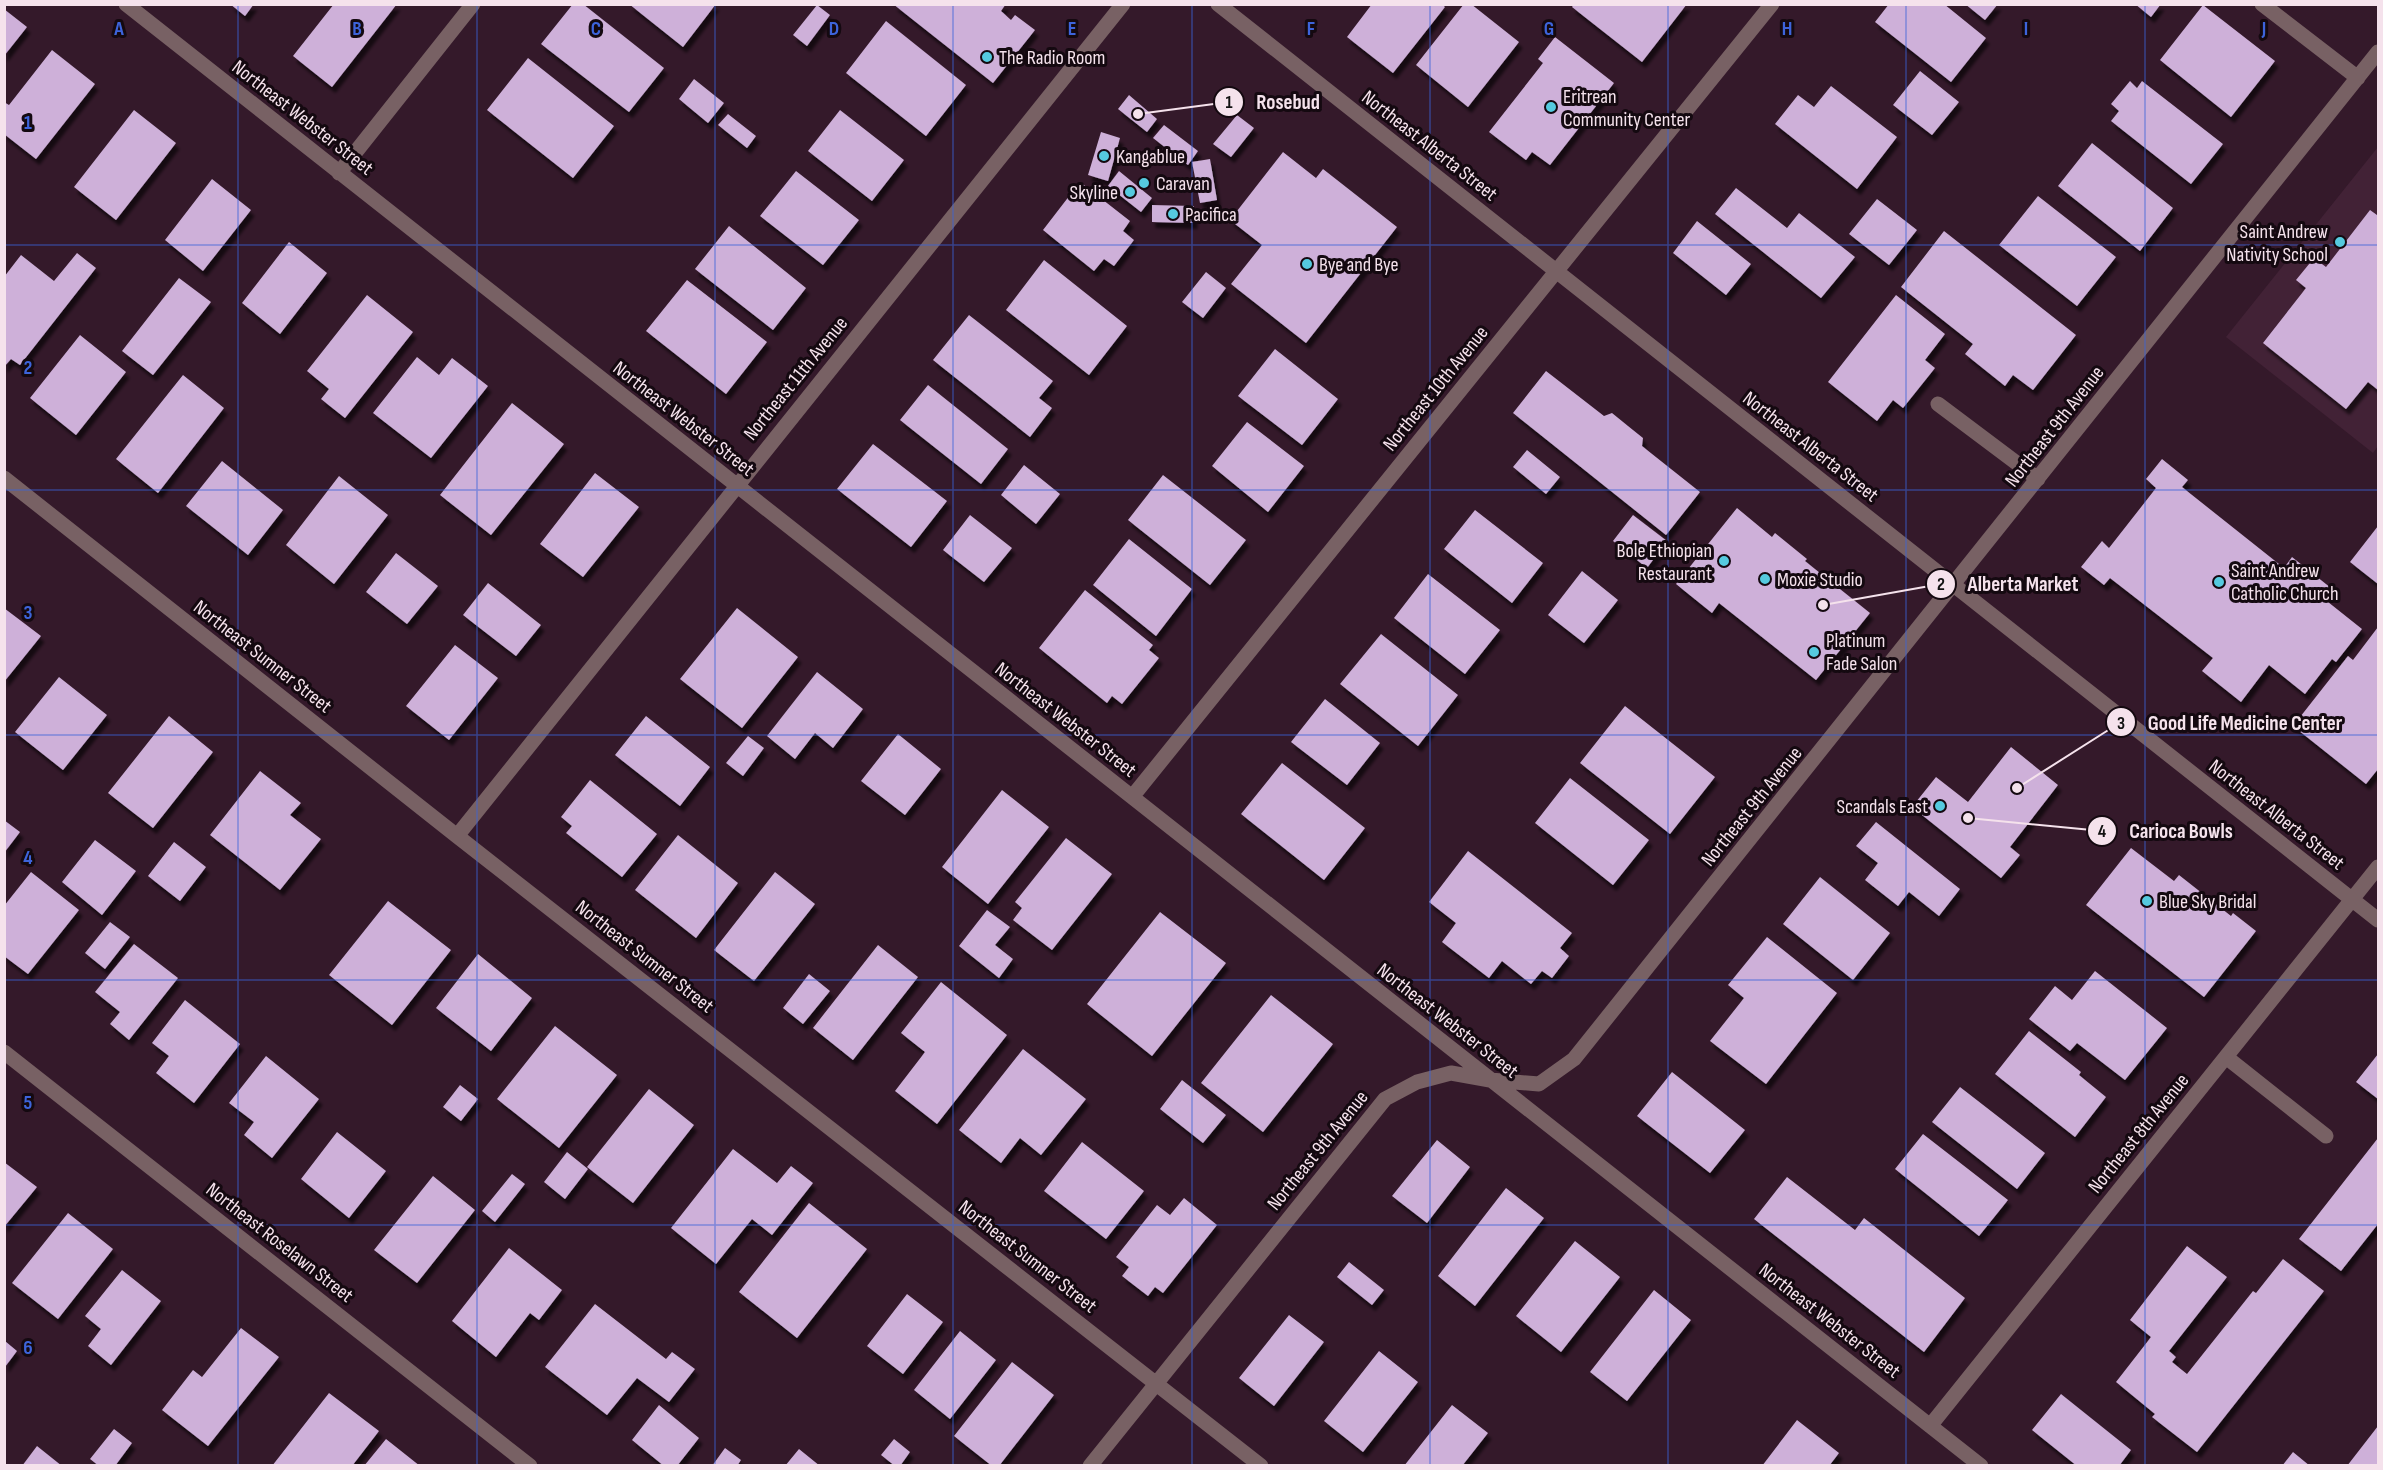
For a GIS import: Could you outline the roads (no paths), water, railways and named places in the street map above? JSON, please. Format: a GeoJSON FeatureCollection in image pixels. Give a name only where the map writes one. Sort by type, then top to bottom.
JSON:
{"type":"FeatureCollection","features":[{"type":"Feature","properties":{"kind":"street","name":"Northeast Webster Street"},"geometry":{"type":"LineString","coordinates":[[126,4],[1981,1466]]}},
{"type":"Feature","properties":{"kind":"street"},"geometry":{"type":"LineString","coordinates":[[339,172],[473,4]]}},
{"type":"Feature","properties":{"kind":"street","name":"Northeast 11th Avenue"},"geometry":{"type":"LineString","coordinates":[[457,836],[1123,4]]}},
{"type":"Feature","properties":{"kind":"street","name":"Northeast Alberta Street"},"geometry":{"type":"LineString","coordinates":[[1218,4],[2379,920]]}},
{"type":"Feature","properties":{"kind":"street","name":"Northeast 10th Avenue"},"geometry":{"type":"LineString","coordinates":[[1132,797],[1772,4]]}},
{"type":"Feature","properties":{"kind":"street"},"geometry":{"type":"LineString","coordinates":[[2262,4],[2358,78]]}},
{"type":"Feature","properties":{"kind":"street","name":"Northeast 9th Avenue"},"geometry":{"type":"LineString","coordinates":[[1090,1466],[1385,1099],[1417,1082],[1451,1073],[1490,1080],[1539,1084],[1574,1059],[2379,52]]}},
{"type":"Feature","properties":{"kind":"street"},"geometry":{"type":"LineString","coordinates":[[1938,404],[2038,479]]}},
{"type":"Feature","properties":{"kind":"street","name":"Northeast Sumner Street"},"geometry":{"type":"LineString","coordinates":[[4,478],[1261,1466]]}},
{"type":"Feature","properties":{"kind":"street","name":"Northeast 8th Avenue"},"geometry":{"type":"LineString","coordinates":[[1930,1426],[2379,867]]}},
{"type":"Feature","properties":{"kind":"street","name":"Northeast Roselawn Street"},"geometry":{"type":"LineString","coordinates":[[4,1052],[530,1466]]}},
{"type":"Feature","properties":{"kind":"street"},"geometry":{"type":"LineString","coordinates":[[2226,1057],[2326,1136]]}},
{"type":"Feature","properties":{"kind":"place","name":"The Radio Room"},"geometry":{"type":"Point","coordinates":[987,57]}},
{"type":"Feature","properties":{"kind":"place","name":"Eritrean Community Center"},"geometry":{"type":"Point","coordinates":[1551,107]}},
{"type":"Feature","properties":{"kind":"place","name":"Rosebud"},"geometry":{"type":"Point","coordinates":[1138,114]}},
{"type":"Feature","properties":{"kind":"place","name":"Kangablue"},"geometry":{"type":"Point","coordinates":[1104,156]}},
{"type":"Feature","properties":{"kind":"place","name":"Caravan"},"geometry":{"type":"Point","coordinates":[1144,183]}},
{"type":"Feature","properties":{"kind":"place","name":"Skyline"},"geometry":{"type":"Point","coordinates":[1130,192]}},
{"type":"Feature","properties":{"kind":"place","name":"Pacifica"},"geometry":{"type":"Point","coordinates":[1173,214]}},
{"type":"Feature","properties":{"kind":"place","name":"Saint Andrew Nativity School"},"geometry":{"type":"Point","coordinates":[2340,242]}},
{"type":"Feature","properties":{"kind":"place","name":"Bye and Bye"},"geometry":{"type":"Point","coordinates":[1307,264]}},
{"type":"Feature","properties":{"kind":"place","name":"Bole Ethiopian Restaurant"},"geometry":{"type":"Point","coordinates":[1724,561]}},
{"type":"Feature","properties":{"kind":"place","name":"Moxie Studio"},"geometry":{"type":"Point","coordinates":[1765,579]}},
{"type":"Feature","properties":{"kind":"place","name":"Saint Andrew Catholic Church"},"geometry":{"type":"Point","coordinates":[2219,582]}},
{"type":"Feature","properties":{"kind":"place","name":"Alberta Market"},"geometry":{"type":"Point","coordinates":[1823,605]}},
{"type":"Feature","properties":{"kind":"place","name":"Platinum Fade Salon"},"geometry":{"type":"Point","coordinates":[1814,652]}},
{"type":"Feature","properties":{"kind":"place","name":"Good Life Medicine Center"},"geometry":{"type":"Point","coordinates":[2017,788]}},
{"type":"Feature","properties":{"kind":"place","name":"Scandals East"},"geometry":{"type":"Point","coordinates":[1940,806]}},
{"type":"Feature","properties":{"kind":"place","name":"Carioca Bowls"},"geometry":{"type":"Point","coordinates":[1968,818]}},
{"type":"Feature","properties":{"kind":"place","name":"Blue Sky Bridal"},"geometry":{"type":"Point","coordinates":[2147,901]}}]}
